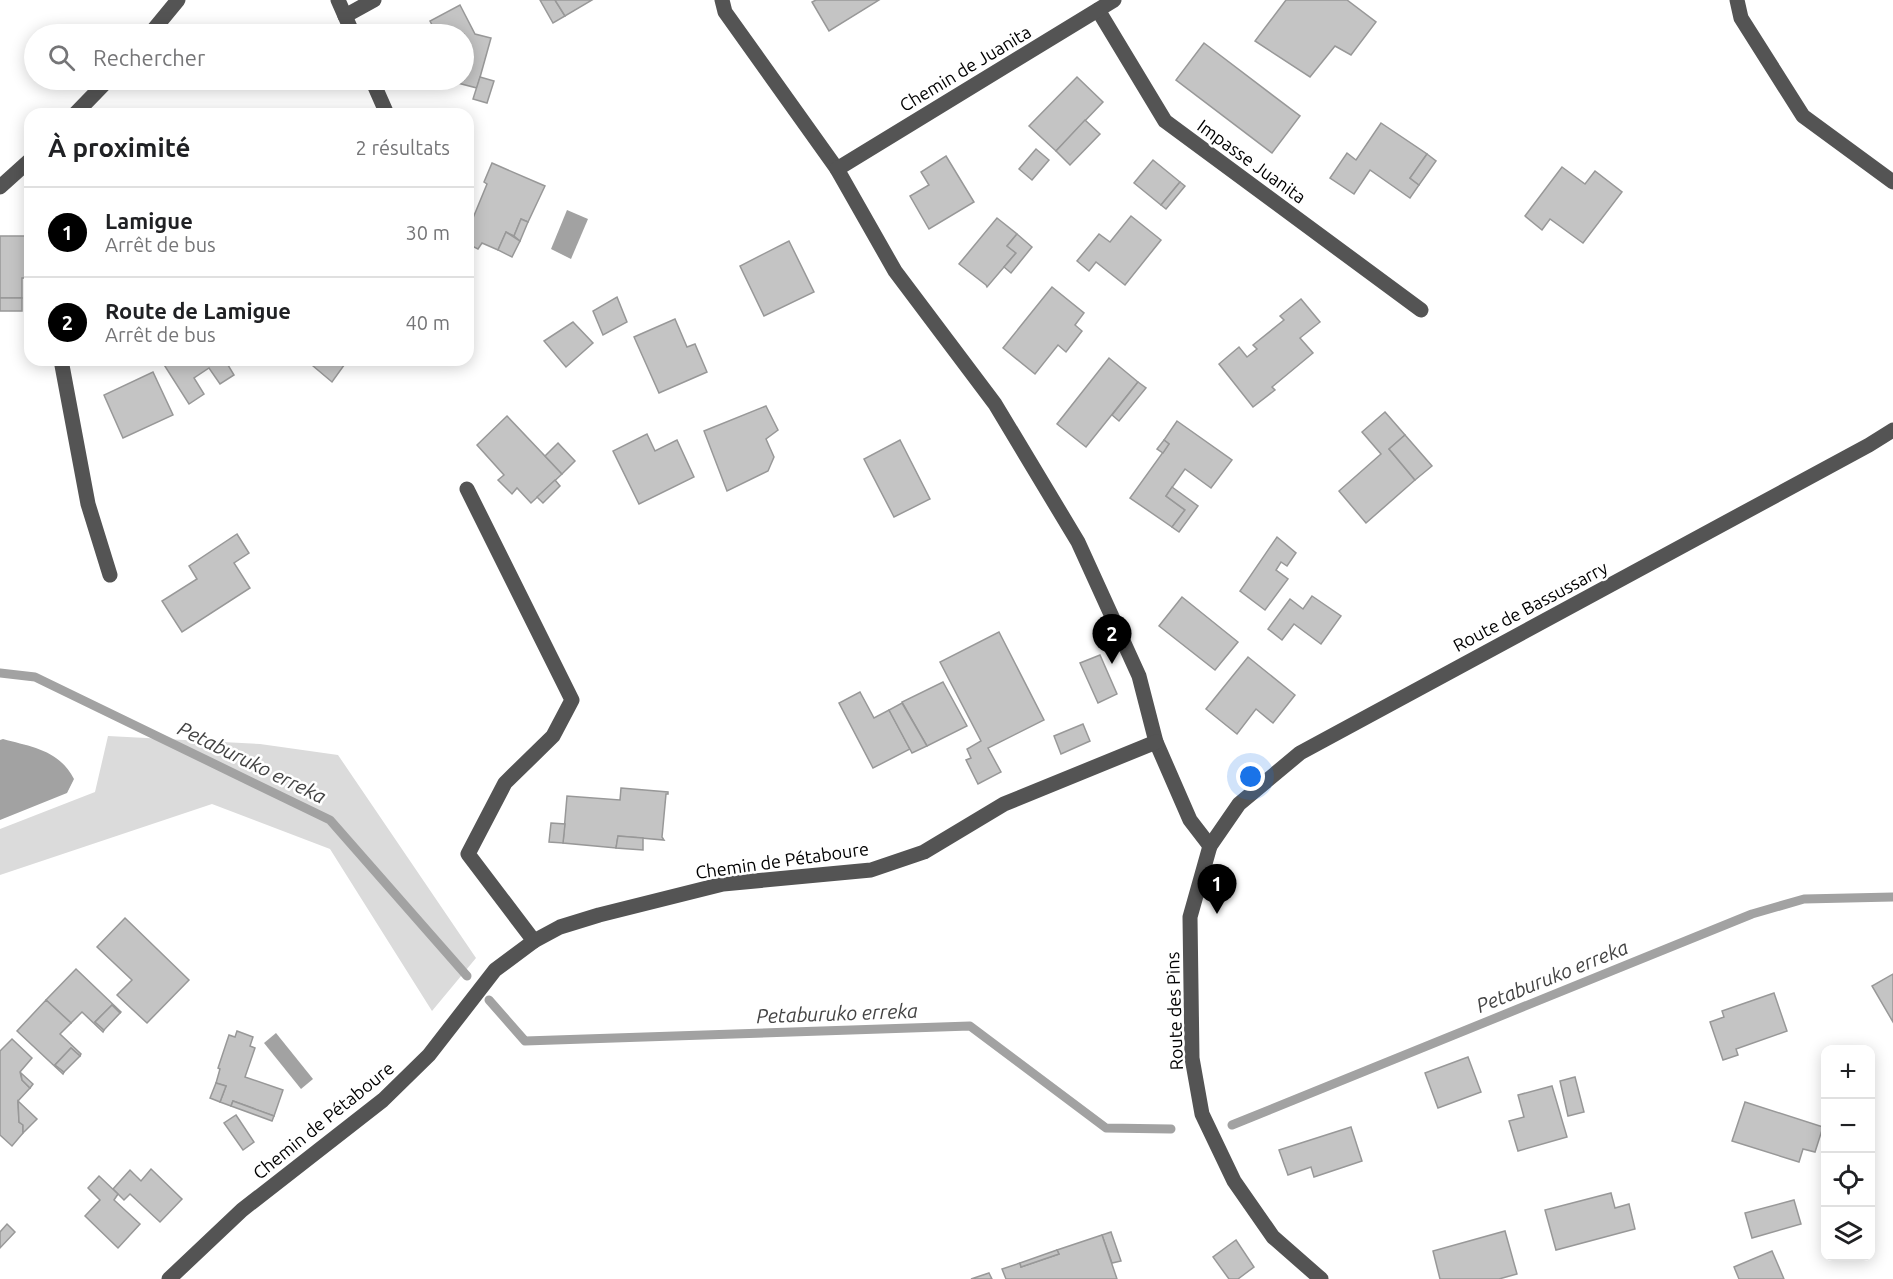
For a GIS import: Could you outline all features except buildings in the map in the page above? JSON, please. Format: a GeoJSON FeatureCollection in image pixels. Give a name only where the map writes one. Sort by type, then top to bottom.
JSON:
{"type":"FeatureCollection","features":[{"type":"Feature","properties":{"kind":"street"},"geometry":{"type":"LineString","coordinates":[[158,24],[178,0]]}},
{"type":"Feature","properties":{"kind":"street"},"geometry":{"type":"LineString","coordinates":[[338,0],[349,24]]}},
{"type":"Feature","properties":{"kind":"street"},"geometry":{"type":"LineString","coordinates":[[345,16],[374,0]]}},
{"type":"Feature","properties":{"kind":"street"},"geometry":{"type":"LineString","coordinates":[[722,0],[725,12],[837,170],[895,271],[995,404],[1078,542],[1139,676],[1156,742],[1190,820],[1210,846]]}},
{"type":"Feature","properties":{"kind":"street","name":"Chemin de Juanita"},"geometry":{"type":"LineString","coordinates":[[837,170],[1114,0]]}},
{"type":"Feature","properties":{"kind":"street"},"geometry":{"type":"LineString","coordinates":[[1737,0],[1741,18],[1803,116],[1893,182]]}},
{"type":"Feature","properties":{"kind":"street","name":"Impasse Juanita"},"geometry":{"type":"LineString","coordinates":[[1098,10],[1165,120],[1421,310]]}},
{"type":"Feature","properties":{"kind":"street"},"geometry":{"type":"LineString","coordinates":[[81,108],[98,90]]}},
{"type":"Feature","properties":{"kind":"street"},"geometry":{"type":"LineString","coordinates":[[376,90],[384,108]]}},
{"type":"Feature","properties":{"kind":"street"},"geometry":{"type":"LineString","coordinates":[[0,187],[24,165]]}},
{"type":"Feature","properties":{"kind":"street"},"geometry":{"type":"LineString","coordinates":[[62,366],[87,504],[110,575]]}},
{"type":"Feature","properties":{"kind":"street","name":"Route de Bassussarry"},"geometry":{"type":"LineString","coordinates":[[1210,846],[1239,804],[1300,753],[1893,430]]}},
{"type":"Feature","properties":{"kind":"street"},"geometry":{"type":"LineString","coordinates":[[467,489],[572,700],[553,736],[505,783],[468,854],[534,941]]}},
{"type":"Feature","properties":{"kind":"street","name":"Chemin de Pétaboure"},"geometry":{"type":"LineString","coordinates":[[169,1279],[242,1210],[383,1100],[429,1055],[495,970],[534,941],[560,927],[599,915],[723,884],[871,870],[924,852],[1004,804],[1156,742]]}},
{"type":"Feature","properties":{"kind":"street","name":"Route des Pins"},"geometry":{"type":"LineString","coordinates":[[1210,846],[1191,917],[1192,1058],[1202,1114],[1234,1181],[1273,1237],[1321,1279]]}},
{"type":"Feature","properties":{"kind":"shaded area"},"geometry":{"type":"Polygon","coordinates":[[[567,210],[588,219],[571,259],[551,249],[567,210]]]}},
{"type":"Feature","properties":{"kind":"shaded area"},"geometry":{"type":"Polygon","coordinates":[[[108,736],[260,744],[338,755],[476,958],[432,1011],[330,849],[212,804],[0,875],[0,829],[95,792],[108,736]]]}},
{"type":"Feature","properties":{"kind":"shaded area"},"geometry":{"type":"Polygon","coordinates":[[[0,740],[44,751],[61,762],[74,779],[67,793],[0,820],[0,740]]]}},
{"type":"Feature","properties":{"kind":"shaded area"},"geometry":{"type":"Polygon","coordinates":[[[276,1033],[313,1079],[301,1089],[264,1043],[276,1033]]]}},
{"type":"Feature","properties":{"kind":"waterway","name":"Petaburuko erreka"},"geometry":{"type":"LineString","coordinates":[[0,673],[35,677],[330,820],[467,976]]}},
{"type":"Feature","properties":{"kind":"waterway","name":"Petaburuko erreka"},"geometry":{"type":"LineString","coordinates":[[1232,1125],[1752,914],[1804,899],[1893,897]]}},
{"type":"Feature","properties":{"kind":"waterway","name":"Petaburuko erreka"},"geometry":{"type":"LineString","coordinates":[[489,1000],[525,1041],[970,1026],[1106,1128],[1171,1129]]}},
{"type":"Feature","properties":{"kind":"place","name":"Route de Lamigue"},"geometry":{"type":"Point","coordinates":[1112,664]}},
{"type":"Feature","properties":{"kind":"place","name":"Lamigue"},"geometry":{"type":"Point","coordinates":[1217,914]}}]}
